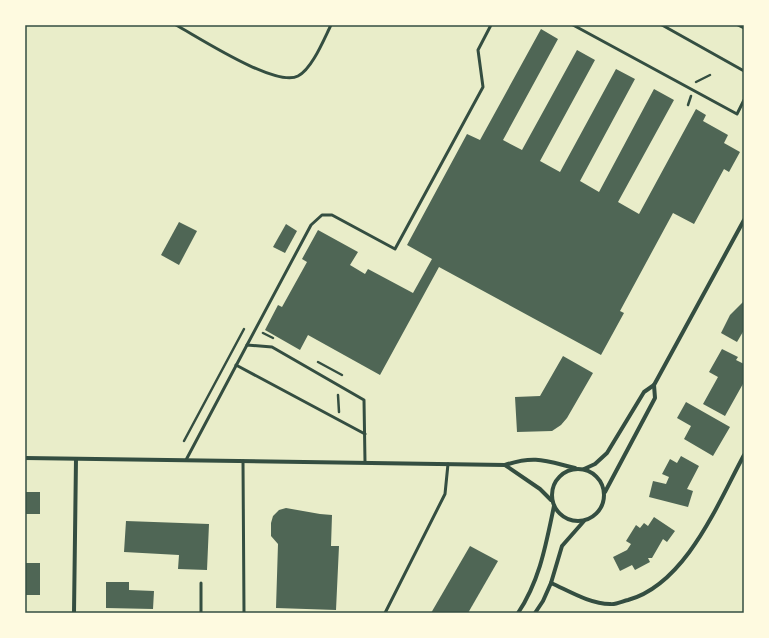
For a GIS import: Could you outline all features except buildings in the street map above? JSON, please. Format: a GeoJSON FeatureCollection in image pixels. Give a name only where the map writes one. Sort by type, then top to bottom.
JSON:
{"type":"FeatureCollection","features":[{"type":"Feature","properties":{"kind":"street"},"geometry":{"type":"LineString","coordinates":[[584,469],[594,464],[607,453],[644,392],[654,385],[744,220]]}},
{"type":"Feature","properties":{"kind":"street"},"geometry":{"type":"LineString","coordinates":[[535,613],[543,601],[551,583],[562,546],[584,521],[597,512],[602,505],[604,493],[655,398],[654,385]]}},
{"type":"Feature","properties":{"kind":"street"},"geometry":{"type":"LineString","coordinates":[[551,583],[590,600],[611,604],[640,597],[666,579],[697,542],[744,454]]}},
{"type":"Feature","properties":{"kind":"street"},"geometry":{"type":"LineString","coordinates":[[25,458],[505,465],[523,459],[538,459],[584,469],[595,475],[600,481],[604,493]]}},
{"type":"Feature","properties":{"kind":"street"},"geometry":{"type":"LineString","coordinates":[[74,613],[76,459]]}},
{"type":"Feature","properties":{"kind":"street"},"geometry":{"type":"LineString","coordinates":[[505,465],[540,489],[551,500],[563,517],[572,521],[584,521]]}},
{"type":"Feature","properties":{"kind":"street"},"geometry":{"type":"LineString","coordinates":[[551,500],[553,484],[558,477],[564,472],[575,468]]}},
{"type":"Feature","properties":{"kind":"street"},"geometry":{"type":"LineString","coordinates":[[518,613],[528,599],[541,566],[554,506]]}},
{"type":"Feature","properties":{"kind":"lane"},"geometry":{"type":"LineString","coordinates":[[176,25],[263,73],[284,79],[297,77],[308,69],[331,25]]}},
{"type":"Feature","properties":{"kind":"lane"},"geometry":{"type":"LineString","coordinates":[[186,460],[311,225],[322,215],[332,215],[395,249],[484,87],[478,50],[491,25]]}},
{"type":"Feature","properties":{"kind":"lane"},"geometry":{"type":"LineString","coordinates":[[574,25],[737,114],[744,100]]}},
{"type":"Feature","properties":{"kind":"lane"},"geometry":{"type":"LineString","coordinates":[[662,25],[743,71],[744,66]]}},
{"type":"Feature","properties":{"kind":"lane"},"geometry":{"type":"LineString","coordinates":[[738,25],[744,28]]}},
{"type":"Feature","properties":{"kind":"lane"},"geometry":{"type":"LineString","coordinates":[[247,345],[272,347],[364,400],[365,462]]}},
{"type":"Feature","properties":{"kind":"lane"},"geometry":{"type":"LineString","coordinates":[[236,365],[365,434]]}},
{"type":"Feature","properties":{"kind":"lane"},"geometry":{"type":"LineString","coordinates":[[243,461],[244,613]]}},
{"type":"Feature","properties":{"kind":"lane"},"geometry":{"type":"LineString","coordinates":[[385,613],[444,494],[448,464]]}},
{"type":"Feature","properties":{"kind":"lane"},"geometry":{"type":"LineString","coordinates":[[201,583],[201,613]]}},
{"type":"Feature","properties":{"kind":"path"},"geometry":{"type":"LineString","coordinates":[[184,441],[244,329]]}},
{"type":"Feature","properties":{"kind":"path"},"geometry":{"type":"LineString","coordinates":[[338,392],[339,415]]}}]}
